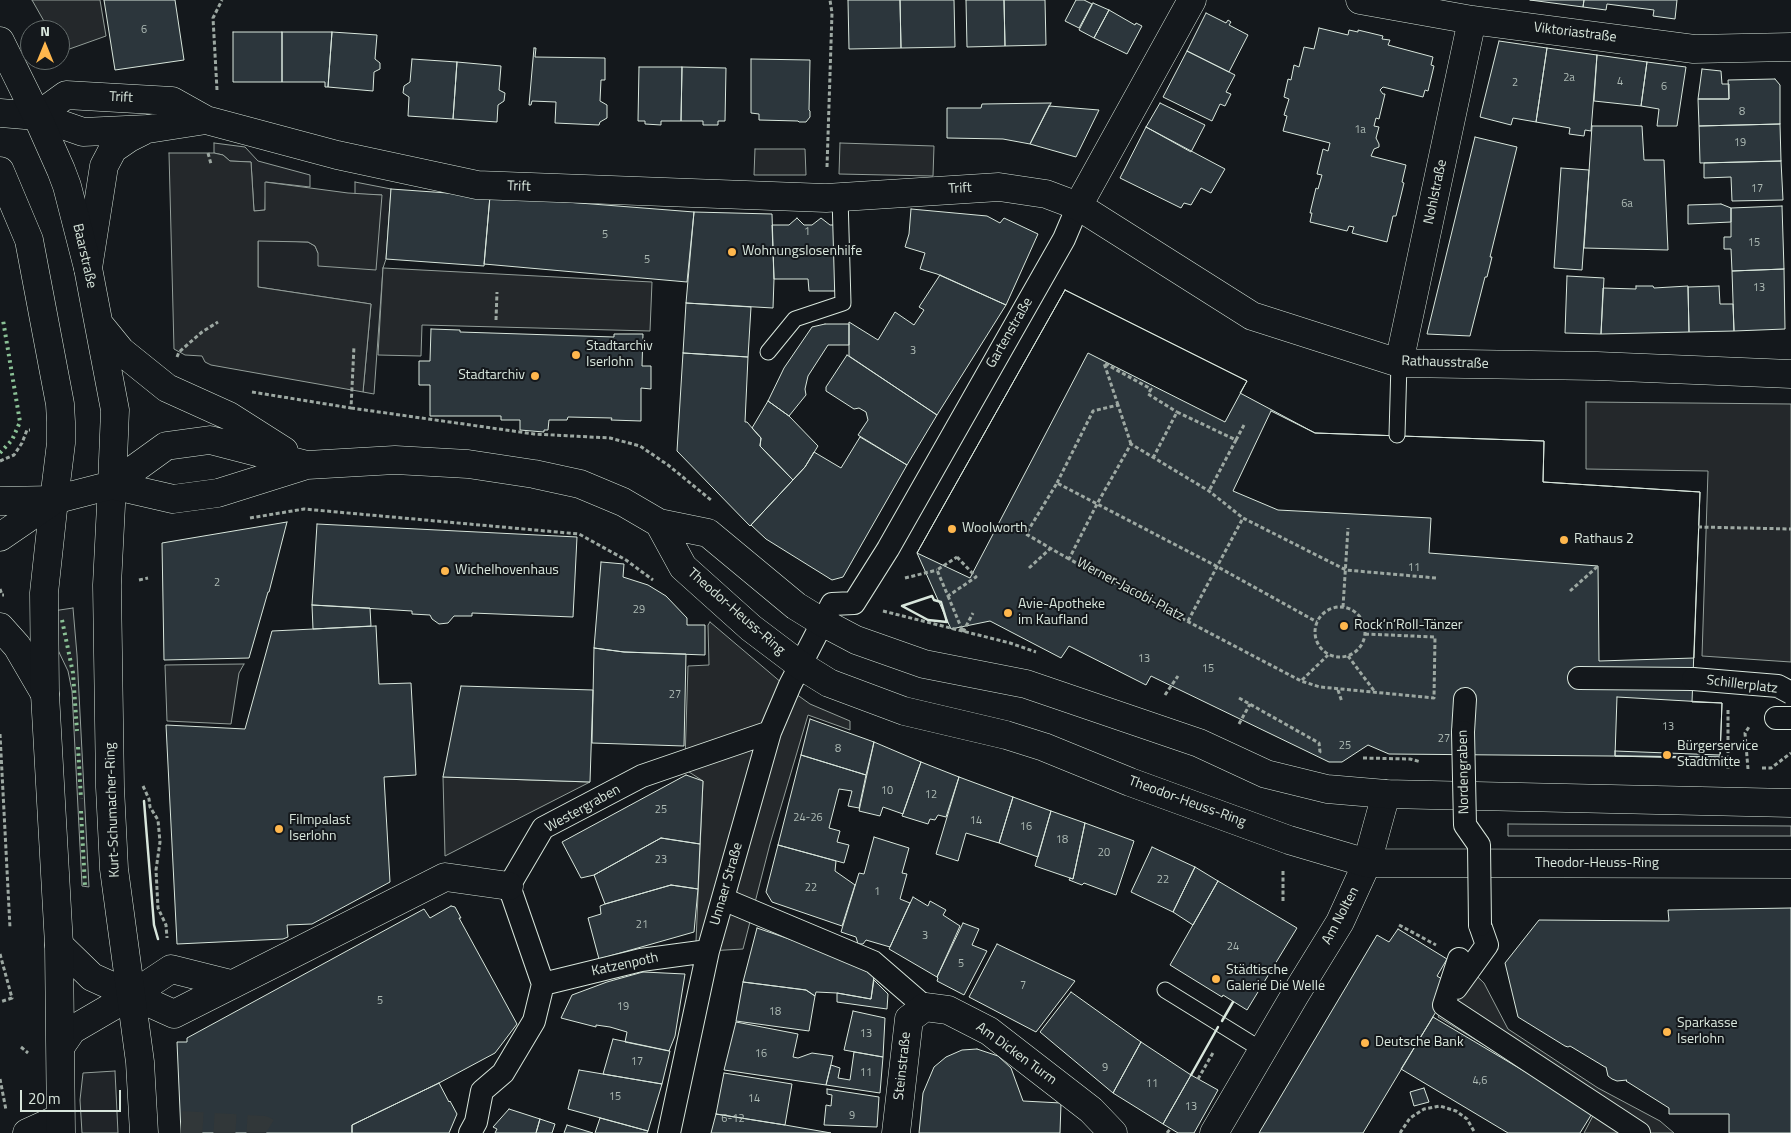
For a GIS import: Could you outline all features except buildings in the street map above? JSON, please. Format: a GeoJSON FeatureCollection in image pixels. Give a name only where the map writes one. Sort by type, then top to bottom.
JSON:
{"type":"FeatureCollection","features":[{"type":"Feature","properties":{"kind":"street","name":"Gartenstraße"},"geometry":{"type":"LineString","coordinates":[[811,644],[832,604],[854,603],[888,549],[1064,239],[1078,206],[1192,0]]}},
{"type":"Feature","properties":{"kind":"street","name":"Viktoriastraße"},"geometry":{"type":"LineString","coordinates":[[1360,0],[1472,20],[1694,49],[1791,47]]}},
{"type":"Feature","properties":{"kind":"street","name":"Nohlstraße"},"geometry":{"type":"LineString","coordinates":[[1399,363],[1472,20]]}},
{"type":"Feature","properties":{"kind":"street","name":"Baarstraße"},"geometry":{"type":"LineString","coordinates":[[0,41],[37,116],[67,186],[88,268],[115,410],[112,485]]}},
{"type":"Feature","properties":{"kind":"street","name":"Trift"},"geometry":{"type":"LineString","coordinates":[[37,116],[66,95],[172,101],[212,122],[337,155],[477,185],[833,197],[999,187],[1046,194],[1078,206]]}},
{"type":"Feature","properties":{"kind":"street","name":"Trift"},"geometry":{"type":"LineString","coordinates":[[0,113],[37,116],[83,132],[212,122]]}},
{"type":"Feature","properties":{"kind":"street","name":"Trift"},"geometry":{"type":"LineString","coordinates":[[88,268],[104,166],[113,149],[128,138],[148,128]]}},
{"type":"Feature","properties":{"kind":"street"},"geometry":{"type":"LineString","coordinates":[[0,171],[30,240],[58,394],[61,422],[61,443],[44,593],[45,694],[59,945],[61,1125],[17,1125]]}},
{"type":"Feature","properties":{"kind":"street","name":"Rathausstraße"},"geometry":{"type":"LineString","coordinates":[[1078,206],[1252,316],[1399,363],[1597,366],[1791,374]]}},
{"type":"Feature","properties":{"kind":"street"},"geometry":{"type":"LineString","coordinates":[[99,323],[121,351],[167,388],[229,416],[307,465]]}},
{"type":"Feature","properties":{"kind":"street","name":"Theodor-Heuss-Ring"},"geometry":{"type":"LineString","coordinates":[[54,500],[112,485],[166,446],[210,440],[307,465]]}},
{"type":"Feature","properties":{"kind":"street","name":"Theodor-Heuss-Ring"},"geometry":{"type":"LineString","coordinates":[[112,485],[173,499],[218,493],[307,465],[395,460],[468,464],[534,474],[580,484],[623,502],[659,523],[708,533],[796,606],[829,683],[904,711],[1025,741],[1130,782],[1289,840],[1367,863],[1791,864]]}},
{"type":"Feature","properties":{"kind":"street","name":"Kurt-Schumacher-Ring"},"geometry":{"type":"LineString","coordinates":[[112,485],[107,585],[110,787],[114,869],[140,1062],[144,1133]]}},
{"type":"Feature","properties":{"kind":"street"},"geometry":{"type":"LineString","coordinates":[[0,501],[54,500]]}},
{"type":"Feature","properties":{"kind":"street"},"geometry":{"type":"LineString","coordinates":[[0,537],[54,500]]}},
{"type":"Feature","properties":{"kind":"street","name":"Theodor-Heuss-Ring"},"geometry":{"type":"LineString","coordinates":[[659,523],[684,566],[751,628],[811,644],[856,640],[924,664],[1026,684],[1199,743],[1266,774],[1327,789],[1386,794],[1791,803]]}},
{"type":"Feature","properties":{"kind":"street"},"geometry":{"type":"LineString","coordinates":[[0,627],[17,646],[45,694]]}},
{"type":"Feature","properties":{"kind":"street","name":"Unnaer Straße"},"geometry":{"type":"LineString","coordinates":[[668,1133],[708,951],[770,732],[811,644]]}},
{"type":"Feature","properties":{"kind":"street","name":"Schillerplatz"},"geometry":{"type":"LineString","coordinates":[[1579,678],[1693,679],[1778,686],[1791,693]]}},
{"type":"Feature","properties":{"kind":"street","name":"Nordengraben"},"geometry":{"type":"LineString","coordinates":[[1441,1011],[1488,945],[1480,925],[1479,845],[1465,825],[1463,732],[1465,699]]}},
{"type":"Feature","properties":{"kind":"street","name":"Westergraben"},"geometry":{"type":"LineString","coordinates":[[509,886],[543,828],[642,776],[770,732]]}},
{"type":"Feature","properties":{"kind":"street","name":"Am Nolten"},"geometry":{"type":"LineString","coordinates":[[1214,1133],[1340,922],[1367,863],[1386,794]]}},
{"type":"Feature","properties":{"kind":"street"},"geometry":{"type":"LineString","coordinates":[[59,945],[92,977],[174,1014],[445,877],[509,886],[543,984],[534,1021],[503,1073],[482,1091],[476,1122],[470,1133]]}},
{"type":"Feature","properties":{"kind":"street"},"geometry":{"type":"LineString","coordinates":[[724,899],[873,962],[925,1007]]}},
{"type":"Feature","properties":{"kind":"street","name":"Katzenpoth"},"geometry":{"type":"LineString","coordinates":[[543,984],[641,960],[708,951]]}},
{"type":"Feature","properties":{"kind":"street"},"geometry":{"type":"LineString","coordinates":[[1459,959],[1441,1011],[1639,1133]]}},
{"type":"Feature","properties":{"kind":"street"},"geometry":{"type":"LineString","coordinates":[[61,1046],[72,1030],[132,996],[171,969],[232,984]]}},
{"type":"Feature","properties":{"kind":"street","name":"Steinstraße"},"geometry":{"type":"LineString","coordinates":[[896,1133],[909,1019],[925,1007]]}},
{"type":"Feature","properties":{"kind":"street","name":"Am Dicken Turm"},"geometry":{"type":"LineString","coordinates":[[925,1007],[948,1010],[989,1030],[1091,1110],[1113,1133]]}},
{"type":"Feature","properties":{"kind":"lane"},"geometry":{"type":"LineString","coordinates":[[768,352],[795,319],[843,303],[833,197]]}},
{"type":"Feature","properties":{"kind":"lane"},"geometry":{"type":"LineString","coordinates":[[1397,435],[1399,363]]}},
{"type":"Feature","properties":{"kind":"lane"},"geometry":{"type":"LineString","coordinates":[[1165,990],[1262,1050]]}},
{"type":"Feature","properties":{"kind":"path"},"geometry":{"type":"LineString","coordinates":[[212,122],[213,18],[222,0]]}},
{"type":"Feature","properties":{"kind":"path"},"geometry":{"type":"LineString","coordinates":[[830,0],[832,13],[833,197]]}},
{"type":"Feature","properties":{"kind":"path"},"geometry":{"type":"LineString","coordinates":[[496,320],[497,292]]}},
{"type":"Feature","properties":{"kind":"path"},"geometry":{"type":"LineString","coordinates":[[180,352],[202,332],[218,322]]}},
{"type":"Feature","properties":{"kind":"path"},"geometry":{"type":"LineString","coordinates":[[249,391],[351,408],[354,346]]}},
{"type":"Feature","properties":{"kind":"path"},"geometry":{"type":"LineString","coordinates":[[1236,440],[1176,412],[1148,394],[1151,388],[1104,363],[1131,444],[1209,491],[1243,518],[1346,570],[1436,578]]}},
{"type":"Feature","properties":{"kind":"path"},"geometry":{"type":"LineString","coordinates":[[1069,559],[1026,534],[1057,484],[1093,411],[1118,405]]}},
{"type":"Feature","properties":{"kind":"path"},"geometry":{"type":"LineString","coordinates":[[1153,458],[1176,412]]}},
{"type":"Feature","properties":{"kind":"path"},"geometry":{"type":"LineString","coordinates":[[1209,491],[1244,425]]}},
{"type":"Feature","properties":{"kind":"path"},"geometry":{"type":"LineString","coordinates":[[0,461],[14,455],[22,443],[27,430],[34,429]]}},
{"type":"Feature","properties":{"kind":"path","name":"Werner-Jacobi-Platz"},"geometry":{"type":"LineString","coordinates":[[1131,444],[1069,559],[1301,681],[1320,688],[1434,698],[1435,637],[1365,634]]}},
{"type":"Feature","properties":{"kind":"path"},"geometry":{"type":"LineString","coordinates":[[1057,484],[1218,566],[1317,622]]}},
{"type":"Feature","properties":{"kind":"path"},"geometry":{"type":"LineString","coordinates":[[246,519],[304,509],[579,534],[626,560],[660,586]]}},
{"type":"Feature","properties":{"kind":"path"},"geometry":{"type":"LineString","coordinates":[[1188,621],[1243,518]]}},
{"type":"Feature","properties":{"kind":"path"},"geometry":{"type":"LineString","coordinates":[[1698,527],[1791,529]]}},
{"type":"Feature","properties":{"kind":"path"},"geometry":{"type":"LineString","coordinates":[[1343,607],[1348,528]]}},
{"type":"Feature","properties":{"kind":"path"},"geometry":{"type":"LineString","coordinates":[[1029,568],[1051,548]]}},
{"type":"Feature","properties":{"kind":"path"},"geometry":{"type":"LineString","coordinates":[[948,596],[976,577],[957,557],[937,570],[963,632],[973,614]]}},
{"type":"Feature","properties":{"kind":"path"},"geometry":{"type":"LineString","coordinates":[[1570,591],[1598,566]]}},
{"type":"Feature","properties":{"kind":"path"},"geometry":{"type":"LineString","coordinates":[[1343,607],[1352,610],[1360,616],[1365,634],[1363,644],[1356,652],[1338,658],[1328,655],[1321,649],[1316,641],[1315,631],[1317,622],[1323,614],[1332,608],[1343,607]]}},
{"type":"Feature","properties":{"kind":"path"},"geometry":{"type":"LineString","coordinates":[[1301,681],[1328,655]]}},
{"type":"Feature","properties":{"kind":"path"},"geometry":{"type":"LineString","coordinates":[[1348,656],[1375,693]]}},
{"type":"Feature","properties":{"kind":"path"},"geometry":{"type":"LineString","coordinates":[[1165,695],[1178,676]]}},
{"type":"Feature","properties":{"kind":"path"},"geometry":{"type":"LineString","coordinates":[[1338,690],[1342,702]]}},
{"type":"Feature","properties":{"kind":"path"},"geometry":{"type":"LineString","coordinates":[[1239,698],[1319,743],[1320,752],[1314,760]]}},
{"type":"Feature","properties":{"kind":"path"},"geometry":{"type":"LineString","coordinates":[[1240,724],[1250,704]]}},
{"type":"Feature","properties":{"kind":"path"},"geometry":{"type":"LineString","coordinates":[[1728,707],[1728,769]]}},
{"type":"Feature","properties":{"kind":"path"},"geometry":{"type":"LineString","coordinates":[[0,734],[10,928]]}},
{"type":"Feature","properties":{"kind":"path"},"geometry":{"type":"LineString","coordinates":[[1375,758],[1410,759]]}},
{"type":"Feature","properties":{"kind":"path"},"geometry":{"type":"LineString","coordinates":[[143,786],[149,799],[150,807],[158,820],[160,842],[156,870],[158,908],[166,925],[167,941]]}},
{"type":"Feature","properties":{"kind":"path"},"geometry":{"type":"LineString","coordinates":[[1282,874],[1283,903]]}},
{"type":"Feature","properties":{"kind":"path"},"geometry":{"type":"LineString","coordinates":[[1399,925],[1428,941]]}},
{"type":"Feature","properties":{"kind":"path"},"geometry":{"type":"LineString","coordinates":[[0,954],[12,998],[0,1002]]}},
{"type":"Feature","properties":{"kind":"path"},"geometry":{"type":"LineString","coordinates":[[0,1079],[17,1125]]}},
{"type":"Feature","properties":{"kind":"path"},"geometry":{"type":"LineString","coordinates":[[1400,1133],[1410,1118],[1424,1108],[1440,1106],[1456,1111],[1467,1119],[1475,1133]]}},
{"type":"Feature","properties":{"kind":"path"},"geometry":{"type":"LineString","coordinates":[[1167,1133],[1171,1128]]}},
{"type":"Feature","properties":{"kind":"shaded area"},"geometry":{"type":"Polygon","coordinates":[[[32,0],[100,0],[106,36],[70,49],[70,20],[43,20],[32,0]]]}},
{"type":"Feature","properties":{"kind":"shaded area"},"geometry":{"type":"Polygon","coordinates":[[[214,143],[245,147],[258,161],[310,175],[310,187],[266,182],[265,210],[254,211],[251,162],[230,161],[223,155],[214,153],[214,143]]]}},
{"type":"Feature","properties":{"kind":"shaded area"},"geometry":{"type":"Polygon","coordinates":[[[840,143],[934,146],[933,176],[839,174],[840,143]]]}},
{"type":"Feature","properties":{"kind":"shaded area"},"geometry":{"type":"Polygon","coordinates":[[[755,149],[805,149],[806,175],[754,175],[755,149]]]}},
{"type":"Feature","properties":{"kind":"shaded area"},"geometry":{"type":"Polygon","coordinates":[[[169,153],[214,153],[223,155],[230,161],[251,162],[254,211],[265,210],[265,182],[348,193],[382,195],[376,270],[318,266],[318,253],[315,246],[308,242],[258,241],[258,287],[371,304],[363,392],[211,365],[205,362],[202,356],[185,355],[174,349],[169,153]]]}},
{"type":"Feature","properties":{"kind":"shaded area"},"geometry":{"type":"Polygon","coordinates":[[[355,182],[391,189],[374,394],[363,392],[371,304],[258,287],[258,240],[308,242],[315,246],[318,253],[382,195],[355,194],[355,182]]]}},
{"type":"Feature","properties":{"kind":"shaded area"},"geometry":{"type":"Polygon","coordinates":[[[383,268],[652,282],[650,331],[422,325],[421,356],[378,355],[383,268]]]}},
{"type":"Feature","properties":{"kind":"shaded area"},"geometry":{"type":"Polygon","coordinates":[[[1586,402],[1791,404],[1791,662],[1702,656],[1708,471],[1586,469],[1586,402]]]}},
{"type":"Feature","properties":{"kind":"shaded area"},"geometry":{"type":"Polygon","coordinates":[[[73,608],[89,887],[82,886],[72,691],[68,671],[57,648],[53,611],[73,608]]]}},
{"type":"Feature","properties":{"kind":"shaded area"},"geometry":{"type":"Polygon","coordinates":[[[710,622],[789,689],[810,704],[850,721],[850,730],[808,715],[770,844],[743,949],[708,951],[696,941],[703,781],[689,772],[685,760],[688,666],[709,665],[708,625],[710,622]]]}},
{"type":"Feature","properties":{"kind":"shaded area"},"geometry":{"type":"Polygon","coordinates":[[[244,664],[239,673],[231,724],[167,721],[165,665],[244,664]]]}},
{"type":"Feature","properties":{"kind":"shaded area"},"geometry":{"type":"Polygon","coordinates":[[[443,777],[590,782],[445,856],[443,777]]]}},
{"type":"Feature","properties":{"kind":"shaded area"},"geometry":{"type":"Polygon","coordinates":[[[1508,824],[1791,826],[1791,836],[1508,836],[1508,824]]]}},
{"type":"Feature","properties":{"kind":"shaded area"},"geometry":{"type":"Polygon","coordinates":[[[1459,959],[1484,983],[1508,1029],[1598,1088],[1660,1121],[1674,1133],[1584,1133],[1595,1112],[1438,1017],[1444,1005],[1459,959]]]}},
{"type":"Feature","properties":{"kind":"shaded area"},"geometry":{"type":"Polygon","coordinates":[[[115,1071],[118,1133],[82,1133],[80,1100],[83,1073],[115,1071]]]}},
{"type":"Feature","properties":{"kind":"tunnel"},"geometry":{"type":"LineString","coordinates":[[181,1122],[264,1127],[274,1133]]}},
{"type":"Feature","properties":{"kind":"hedge"},"geometry":{"type":"LineString","coordinates":[[0,453],[12,440],[20,422],[3,320]]}},
{"type":"Feature","properties":{"kind":"hedge"},"geometry":{"type":"LineString","coordinates":[[62,620],[73,673],[77,731]]}},
{"type":"Feature","properties":{"kind":"hedge"},"geometry":{"type":"LineString","coordinates":[[78,747],[81,799]]}},
{"type":"Feature","properties":{"kind":"hedge"},"geometry":{"type":"LineString","coordinates":[[81,811],[85,886]]}},
{"type":"Feature","properties":{"kind":"wall"},"geometry":{"type":"LineString","coordinates":[[932,596],[934,600],[941,602],[947,622],[928,620],[902,606],[932,596]]}},
{"type":"Feature","properties":{"kind":"wall"},"geometry":{"type":"LineString","coordinates":[[144,801],[154,925],[158,939]]}},
{"type":"Feature","properties":{"kind":"wall"},"geometry":{"type":"LineString","coordinates":[[1222,1021],[1233,1002]]}},
{"type":"Feature","properties":{"kind":"wall"},"geometry":{"type":"LineString","coordinates":[[1191,1075],[1218,1027]]}},
{"type":"Feature","properties":{"kind":"place","name":"Wohnungslosenhilfe"},"geometry":{"type":"Point","coordinates":[732,252]}},
{"type":"Feature","properties":{"kind":"place","name":"Stadtarchiv Iserlohn"},"geometry":{"type":"Point","coordinates":[576,355]}},
{"type":"Feature","properties":{"kind":"place","name":"Stadtarchiv"},"geometry":{"type":"Point","coordinates":[535,376]}},
{"type":"Feature","properties":{"kind":"place","name":"Woolworth"},"geometry":{"type":"Point","coordinates":[952,529]}},
{"type":"Feature","properties":{"kind":"place","name":"Rathaus 2"},"geometry":{"type":"Point","coordinates":[1564,540]}},
{"type":"Feature","properties":{"kind":"place","name":"Wichelhovenhaus"},"geometry":{"type":"Point","coordinates":[445,571]}},
{"type":"Feature","properties":{"kind":"place","name":"Avie-Apotheke im Kaufland"},"geometry":{"type":"Point","coordinates":[1008,613]}},
{"type":"Feature","properties":{"kind":"place","name":"Rock’n’Roll-Tänzer"},"geometry":{"type":"Point","coordinates":[1344,626]}},
{"type":"Feature","properties":{"kind":"place","name":"Bürgerservice Stadtmitte"},"geometry":{"type":"Point","coordinates":[1667,755]}},
{"type":"Feature","properties":{"kind":"place","name":"Filmpalast Iserlohn"},"geometry":{"type":"Point","coordinates":[279,829]}},
{"type":"Feature","properties":{"kind":"place","name":"Städtische Galerie Die Welle"},"geometry":{"type":"Point","coordinates":[1216,979]}},
{"type":"Feature","properties":{"kind":"place","name":"Sparkasse Iserlohn"},"geometry":{"type":"Point","coordinates":[1667,1032]}},
{"type":"Feature","properties":{"kind":"place","name":"Deutsche Bank"},"geometry":{"type":"Point","coordinates":[1365,1043]}}]}
